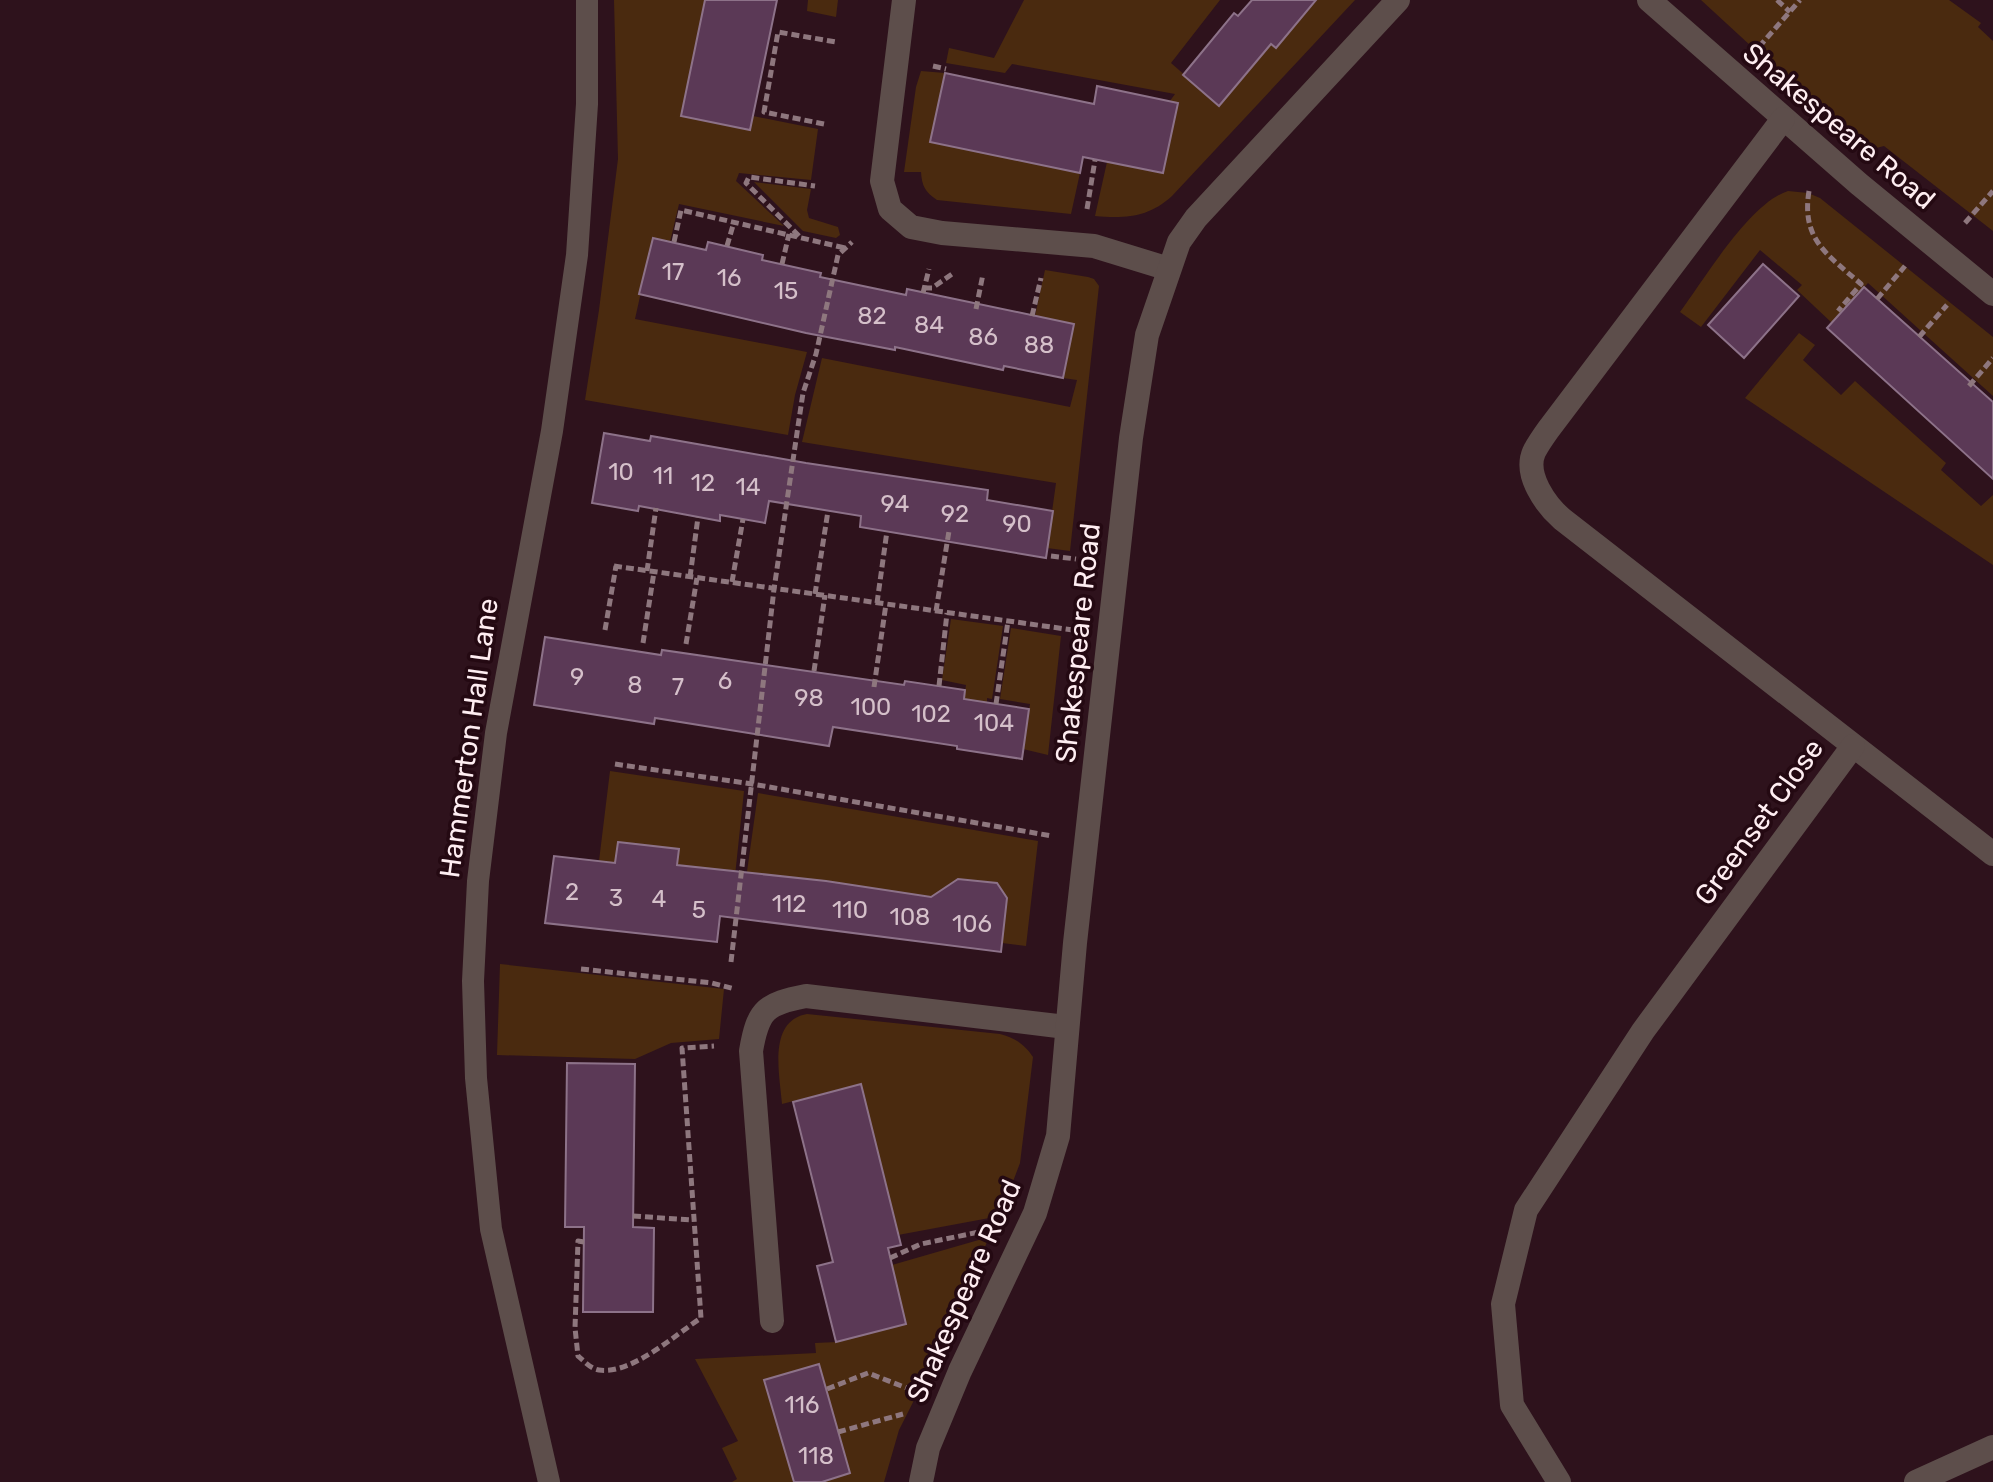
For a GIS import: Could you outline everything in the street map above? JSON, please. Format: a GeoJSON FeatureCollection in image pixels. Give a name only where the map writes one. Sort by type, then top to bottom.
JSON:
{"type":"FeatureCollection","features":[{"type":"Feature","properties":{"kind":"street"},"geometry":{"type":"LineString","coordinates":[[904,0],[882,181],[890,209],[911,227],[942,233],[1094,246],[1169,269]]}},
{"type":"Feature","properties":{"kind":"street","name":"Shakespeare Road"},"geometry":{"type":"LineString","coordinates":[[921,1482],[928,1448],[960,1371],[1035,1213],[1058,1136],[1066,1027],[1131,438],[1147,335],[1179,242],[1196,218],[1398,0]]}},
{"type":"Feature","properties":{"kind":"street","name":"Shakespeare Road"},"geometry":{"type":"LineString","coordinates":[[1649,0],[1783,119],[1993,294]]}},
{"type":"Feature","properties":{"kind":"street","name":"Greenset Close"},"geometry":{"type":"LineString","coordinates":[[1559,1482],[1512,1405],[1503,1304],[1526,1210],[1643,1031],[1853,746],[1562,519],[1546,504],[1535,484],[1532,455],[1783,119]]}},
{"type":"Feature","properties":{"kind":"street"},"geometry":{"type":"LineString","coordinates":[[1853,746],[1993,854]]}},
{"type":"Feature","properties":{"kind":"street"},"geometry":{"type":"LineString","coordinates":[[772,1321],[751,1051],[755,1024],[774,1003],[806,996],[1066,1027]]}},
{"type":"Feature","properties":{"kind":"street"},"geometry":{"type":"LineString","coordinates":[[1916,1482],[1993,1447]]}},
{"type":"Feature","properties":{"kind":"lane","name":"Hammerton Hall Lane"},"geometry":{"type":"LineString","coordinates":[[549,1482],[491,1229],[476,1078],[473,981],[478,881],[496,733],[552,431],[577,255],[587,104],[587,0]]}},
{"type":"Feature","properties":{"kind":"path"},"geometry":{"type":"LineString","coordinates":[[1777,0],[1790,12]]}},
{"type":"Feature","properties":{"kind":"path"},"geometry":{"type":"LineString","coordinates":[[1756,50],[1800,0]]}},
{"type":"Feature","properties":{"kind":"path"},"geometry":{"type":"LineString","coordinates":[[824,124],[764,112],[778,32],[836,42]]}},
{"type":"Feature","properties":{"kind":"path"},"geometry":{"type":"LineString","coordinates":[[1086,216],[1095,160]]}},
{"type":"Feature","properties":{"kind":"path"},"geometry":{"type":"LineString","coordinates":[[800,236],[746,183],[749,177],[815,186]]}},
{"type":"Feature","properties":{"kind":"path"},"geometry":{"type":"LineString","coordinates":[[1810,186],[1806,213],[1817,244],[1861,284],[1838,311]]}},
{"type":"Feature","properties":{"kind":"path"},"geometry":{"type":"LineString","coordinates":[[1964,224],[1993,191]]}},
{"type":"Feature","properties":{"kind":"path"},"geometry":{"type":"LineString","coordinates":[[674,242],[681,210],[846,248]]}},
{"type":"Feature","properties":{"kind":"path"},"geometry":{"type":"LineString","coordinates":[[727,246],[734,222]]}},
{"type":"Feature","properties":{"kind":"path"},"geometry":{"type":"LineString","coordinates":[[782,264],[789,234]]}},
{"type":"Feature","properties":{"kind":"path"},"geometry":{"type":"LineString","coordinates":[[731,962],[774,589],[803,393],[817,350],[838,255],[852,242]]}},
{"type":"Feature","properties":{"kind":"path"},"geometry":{"type":"LineString","coordinates":[[1032,316],[1043,265]]}},
{"type":"Feature","properties":{"kind":"path"},"geometry":{"type":"LineString","coordinates":[[1877,299],[1905,265]]}},
{"type":"Feature","properties":{"kind":"path"},"geometry":{"type":"LineString","coordinates":[[926,279],[924,290],[932,288],[963,266]]}},
{"type":"Feature","properties":{"kind":"path"},"geometry":{"type":"LineString","coordinates":[[976,309],[983,272]]}},
{"type":"Feature","properties":{"kind":"path"},"geometry":{"type":"LineString","coordinates":[[1919,337],[1949,302]]}},
{"type":"Feature","properties":{"kind":"path"},"geometry":{"type":"LineString","coordinates":[[1969,386],[1993,358]]}},
{"type":"Feature","properties":{"kind":"path"},"geometry":{"type":"LineString","coordinates":[[643,643],[656,508]]}},
{"type":"Feature","properties":{"kind":"path"},"geometry":{"type":"LineString","coordinates":[[815,594],[828,511]]}},
{"type":"Feature","properties":{"kind":"path"},"geometry":{"type":"LineString","coordinates":[[686,644],[698,517]]}},
{"type":"Feature","properties":{"kind":"path"},"geometry":{"type":"LineString","coordinates":[[732,582],[743,519]]}},
{"type":"Feature","properties":{"kind":"path"},"geometry":{"type":"LineString","coordinates":[[877,603],[887,531]]}},
{"type":"Feature","properties":{"kind":"path"},"geometry":{"type":"LineString","coordinates":[[936,611],[949,531]]}},
{"type":"Feature","properties":{"kind":"path"},"geometry":{"type":"LineString","coordinates":[[1051,556],[1076,559]]}},
{"type":"Feature","properties":{"kind":"path"},"geometry":{"type":"LineString","coordinates":[[605,630],[615,566],[1076,630]]}},
{"type":"Feature","properties":{"kind":"path"},"geometry":{"type":"LineString","coordinates":[[814,671],[825,595]]}},
{"type":"Feature","properties":{"kind":"path"},"geometry":{"type":"LineString","coordinates":[[874,687],[886,604]]}},
{"type":"Feature","properties":{"kind":"path"},"geometry":{"type":"LineString","coordinates":[[939,686],[947,613]]}},
{"type":"Feature","properties":{"kind":"path"},"geometry":{"type":"LineString","coordinates":[[996,704],[1008,621]]}},
{"type":"Feature","properties":{"kind":"path"},"geometry":{"type":"LineString","coordinates":[[615,764],[752,784],[1054,836]]}},
{"type":"Feature","properties":{"kind":"path"},"geometry":{"type":"LineString","coordinates":[[581,969],[727,986]]}},
{"type":"Feature","properties":{"kind":"path"},"geometry":{"type":"LineString","coordinates":[[584,1242],[578,1241],[575,1328],[578,1356],[595,1370],[616,1370],[646,1356],[701,1318],[682,1048],[725,1046]]}},
{"type":"Feature","properties":{"kind":"path"},"geometry":{"type":"LineString","coordinates":[[633,1216],[692,1220]]}},
{"type":"Feature","properties":{"kind":"path"},"geometry":{"type":"LineString","coordinates":[[890,1258],[921,1244],[994,1229]]}},
{"type":"Feature","properties":{"kind":"path"},"geometry":{"type":"LineString","coordinates":[[827,1389],[868,1373],[922,1395]]}},
{"type":"Feature","properties":{"kind":"path"},"geometry":{"type":"LineString","coordinates":[[838,1432],[908,1412],[913,1415]]}},
{"type":"Feature","properties":{"kind":"shaded area"},"geometry":{"type":"Polygon","coordinates":[[[614,0],[705,0],[681,116],[749,130],[753,116],[818,129],[811,180],[739,173],[736,181],[784,226],[679,204],[670,242],[653,238],[635,319],[807,352],[788,435],[585,400],[618,159],[614,0]]]}},
{"type":"Feature","properties":{"kind":"shaded area"},"geometry":{"type":"Polygon","coordinates":[[[808,0],[838,0],[836,17],[807,11],[808,0]]]}},
{"type":"Feature","properties":{"kind":"shaded area"},"geometry":{"type":"Polygon","coordinates":[[[1024,0],[1220,0],[1171,63],[1219,105],[1271,44],[1276,48],[1316,0],[1355,0],[1172,196],[1146,212],[1117,217],[1095,216],[1107,162],[1163,173],[1177,103],[1170,101],[1175,94],[1012,64],[1005,73],[946,63],[949,48],[994,58],[1024,0]]]}},
{"type":"Feature","properties":{"kind":"shaded area"},"geometry":{"type":"Polygon","coordinates":[[[1701,0],[1949,0],[1981,23],[1978,27],[1993,41],[1993,231],[1884,146],[1865,151],[1701,0]]]}},
{"type":"Feature","properties":{"kind":"shaded area"},"geometry":{"type":"Polygon","coordinates":[[[921,71],[945,73],[931,142],[1080,173],[1071,214],[937,200],[925,188],[921,172],[904,172],[921,71]]]}},
{"type":"Feature","properties":{"kind":"shaded area"},"geometry":{"type":"Polygon","coordinates":[[[754,182],[811,189],[807,210],[809,218],[838,227],[840,235],[836,238],[803,231],[754,182]]]}},
{"type":"Feature","properties":{"kind":"shaded area"},"geometry":{"type":"Polygon","coordinates":[[[1788,191],[1820,198],[1993,337],[1993,396],[1868,283],[1832,323],[1797,290],[1802,285],[1760,250],[1701,327],[1680,312],[1744,226],[1773,198],[1788,191]]]}},
{"type":"Feature","properties":{"kind":"shaded area"},"geometry":{"type":"Polygon","coordinates":[[[1045,270],[1088,277],[1099,286],[1070,551],[1047,548],[1056,483],[802,442],[822,358],[1070,407],[1077,380],[1063,378],[1074,325],[1035,316],[1045,270]]]}},
{"type":"Feature","properties":{"kind":"shaded area"},"geometry":{"type":"Polygon","coordinates":[[[1799,333],[1815,345],[1803,360],[1841,395],[1855,381],[1946,463],[1941,470],[1981,506],[1993,495],[1993,565],[1745,398],[1799,333]]]}},
{"type":"Feature","properties":{"kind":"shaded area"},"geometry":{"type":"Polygon","coordinates":[[[951,619],[1003,626],[992,699],[987,698],[987,703],[964,699],[966,685],[942,680],[951,619]]]}},
{"type":"Feature","properties":{"kind":"shaded area"},"geometry":{"type":"Polygon","coordinates":[[[1011,628],[1061,636],[1048,755],[1023,749],[1030,704],[1000,699],[1011,628]]]}},
{"type":"Feature","properties":{"kind":"shaded area"},"geometry":{"type":"Polygon","coordinates":[[[610,771],[744,791],[734,885],[677,865],[679,849],[645,845],[642,867],[599,861],[610,771]]]}},
{"type":"Feature","properties":{"kind":"shaded area"},"geometry":{"type":"Polygon","coordinates":[[[758,793],[1038,841],[1026,946],[1002,943],[1006,906],[1003,906],[1004,893],[997,883],[958,879],[948,886],[946,899],[759,873],[756,888],[745,886],[758,793]]]}},
{"type":"Feature","properties":{"kind":"shaded area"},"geometry":{"type":"Polygon","coordinates":[[[500,964],[724,989],[719,1039],[671,1043],[635,1059],[497,1055],[500,964]]]}},
{"type":"Feature","properties":{"kind":"shaded area"},"geometry":{"type":"Polygon","coordinates":[[[807,1014],[1000,1034],[1026,1048],[1033,1057],[1020,1163],[1000,1216],[898,1235],[860,1084],[782,1104],[778,1065],[781,1038],[794,1019],[807,1014]]]}},
{"type":"Feature","properties":{"kind":"shaded area"},"geometry":{"type":"Polygon","coordinates":[[[989,1237],[960,1309],[899,1430],[884,1482],[732,1482],[737,1479],[722,1448],[738,1441],[695,1359],[816,1353],[815,1343],[837,1342],[906,1324],[892,1265],[989,1237]]]}},
{"type":"Feature","properties":{"kind":"building"},"geometry":{"type":"Polygon","coordinates":[[[705,0],[777,0],[750,130],[681,116],[705,0]]]}},
{"type":"Feature","properties":{"kind":"building"},"geometry":{"type":"Polygon","coordinates":[[[1252,0],[1316,0],[1276,48],[1271,44],[1219,106],[1183,75],[1234,13],[1238,16],[1252,0]]]}},
{"type":"Feature","properties":{"kind":"building"},"geometry":{"type":"Polygon","coordinates":[[[945,73],[1094,104],[1097,86],[1178,103],[1163,173],[1083,157],[1080,173],[930,142],[945,73]]]}},
{"type":"Feature","properties":{"kind":"building"},"geometry":{"type":"Polygon","coordinates":[[[653,238],[706,250],[708,242],[763,255],[762,260],[821,273],[820,277],[906,295],[907,289],[1074,324],[1063,378],[1004,366],[1003,370],[895,347],[895,350],[806,333],[639,294],[653,238]]]}},
{"type":"Feature","properties":{"kind":"building"},"geometry":{"type":"Polygon","coordinates":[[[1763,264],[1799,296],[1744,358],[1708,325],[1763,264]]]}},
{"type":"Feature","properties":{"kind":"building"},"geometry":{"type":"Polygon","coordinates":[[[1864,287],[1993,402],[1993,479],[1827,328],[1864,287]]]}},
{"type":"Feature","properties":{"kind":"building"},"geometry":{"type":"Polygon","coordinates":[[[604,433],[650,441],[651,436],[988,490],[987,500],[1053,511],[1046,558],[860,527],[861,516],[769,501],[765,523],[720,515],[720,521],[639,506],[638,511],[592,503],[604,433]]]}},
{"type":"Feature","properties":{"kind":"building"},"geometry":{"type":"Polygon","coordinates":[[[545,637],[661,655],[662,650],[904,685],[905,681],[965,690],[964,699],[1029,709],[1022,759],[833,727],[829,746],[655,718],[654,724],[534,705],[545,637]]]}},
{"type":"Feature","properties":{"kind":"building"},"geometry":{"type":"Polygon","coordinates":[[[618,842],[679,849],[677,865],[826,881],[931,897],[958,879],[997,883],[1007,898],[1001,952],[720,916],[717,942],[545,923],[554,856],[615,863],[618,842]]]}},
{"type":"Feature","properties":{"kind":"building"},"geometry":{"type":"Polygon","coordinates":[[[567,1063],[635,1064],[633,1227],[654,1228],[653,1312],[583,1312],[584,1227],[565,1227],[567,1063]]]}},
{"type":"Feature","properties":{"kind":"building"},"geometry":{"type":"Polygon","coordinates":[[[861,1084],[901,1245],[888,1248],[906,1324],[836,1342],[817,1266],[833,1262],[793,1102],[861,1084]]]}},
{"type":"Feature","properties":{"kind":"building"},"geometry":{"type":"Polygon","coordinates":[[[819,1364],[850,1473],[822,1482],[794,1482],[764,1380],[819,1364]]]}}]}
